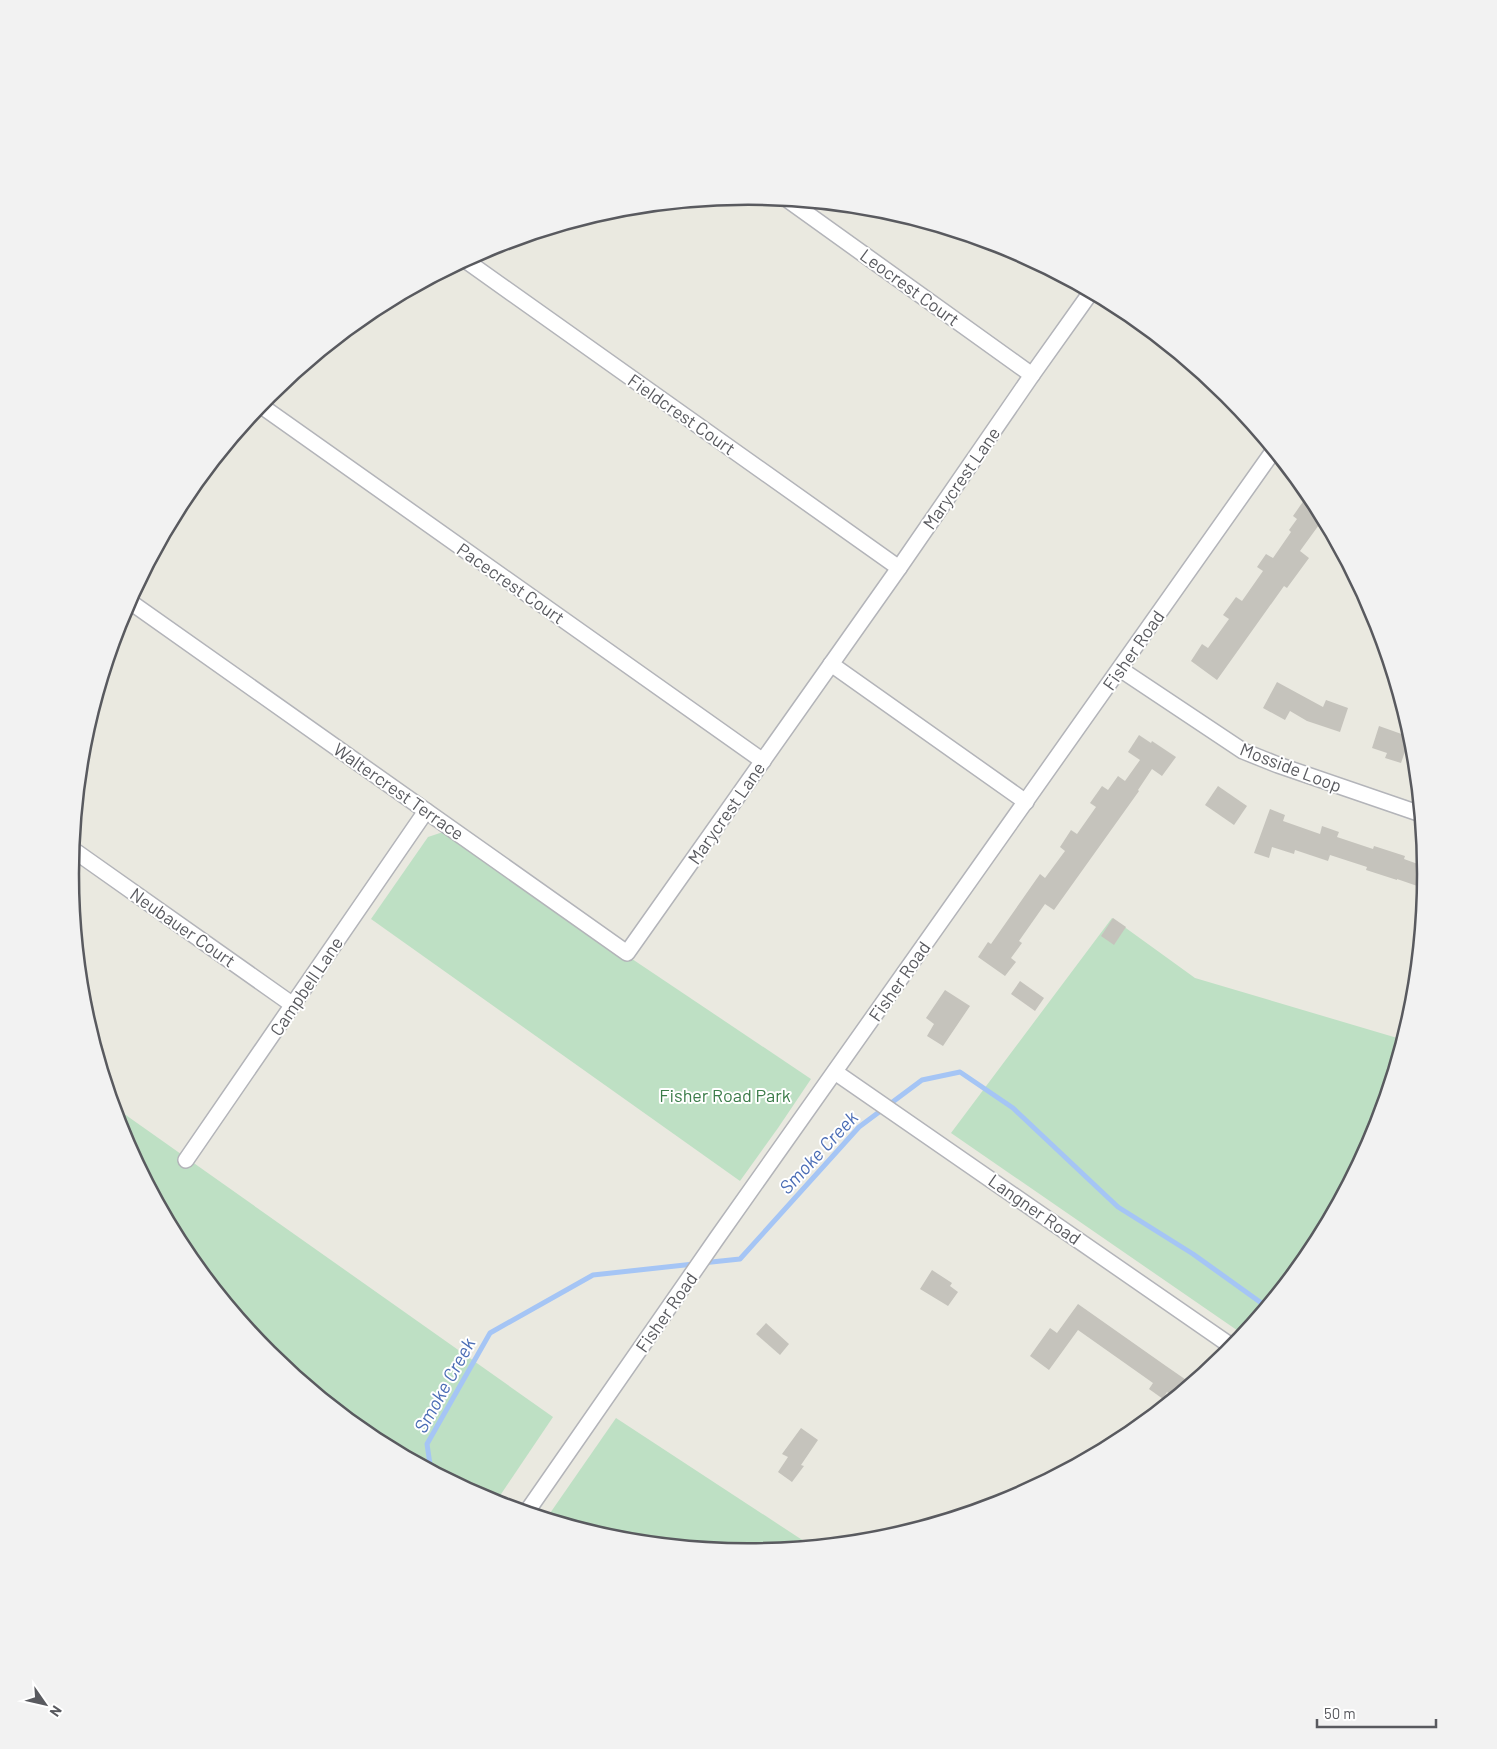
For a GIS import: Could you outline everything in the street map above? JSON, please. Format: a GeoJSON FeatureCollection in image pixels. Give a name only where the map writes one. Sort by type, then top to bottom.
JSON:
{"type":"FeatureCollection","features":[{"type":"Feature","properties":{"kind":"street","name":"Leocrest Court"},"geometry":{"type":"LineString","coordinates":[[797,206],[1032,374]]}},
{"type":"Feature","properties":{"kind":"street","name":"Fieldcrest Court"},"geometry":{"type":"LineString","coordinates":[[472,265],[900,568]]}},
{"type":"Feature","properties":{"kind":"street","name":"Marycrest Lane"},"geometry":{"type":"LineString","coordinates":[[656,912],[900,568],[1032,374],[1088,297]]}},
{"type":"Feature","properties":{"kind":"street","name":"Pacecrest Court"},"geometry":{"type":"LineString","coordinates":[[267,410],[763,760]]}},
{"type":"Feature","properties":{"kind":"street","name":"Fisher Road"},"geometry":{"type":"LineString","coordinates":[[530,1508],[717,1238],[1270,455]]}},
{"type":"Feature","properties":{"kind":"street","name":"Waltercrest Terrace"},"geometry":{"type":"LineString","coordinates":[[136,606],[627,953],[656,912]]}},
{"type":"Feature","properties":{"kind":"street"},"geometry":{"type":"LineString","coordinates":[[831,664],[1026,802]]}},
{"type":"Feature","properties":{"kind":"street","name":"Mosside Loop"},"geometry":{"type":"LineString","coordinates":[[1120,669],[1242,751],[1415,812]]}},
{"type":"Feature","properties":{"kind":"street","name":"Campbell Lane"},"geometry":{"type":"LineString","coordinates":[[186,1160],[426,811]]}},
{"type":"Feature","properties":{"kind":"street","name":"Neubauer Court"},"geometry":{"type":"LineString","coordinates":[[79,854],[293,1005]]}},
{"type":"Feature","properties":{"kind":"street","name":"Langner Road"},"geometry":{"type":"LineString","coordinates":[[835,1072],[1227,1343]]}},
{"type":"Feature","properties":{"kind":"green space","name":"Fisher Road Park"},"geometry":{"type":"Polygon","coordinates":[[[443,832],[811,1079],[740,1181],[371,919],[428,837],[443,832]]]}},
{"type":"Feature","properties":{"kind":"green space"},"geometry":{"type":"Polygon","coordinates":[[[1112,918],[1195,978],[1397,1038],[1383,1090],[1367,1131],[1329,1209],[1280,1282],[1238,1331],[951,1133],[1112,918]]]}},
{"type":"Feature","properties":{"kind":"green space"},"geometry":{"type":"Polygon","coordinates":[[[123,1113],[553,1417],[500,1496],[452,1475],[414,1455],[376,1431],[307,1378],[245,1316],[217,1282],[168,1209],[148,1171],[123,1113]]]}},
{"type":"Feature","properties":{"kind":"green space"},"geometry":{"type":"Polygon","coordinates":[[[616,1418],[805,1542],[748,1544],[661,1539],[618,1531],[550,1514],[616,1418]]]}},
{"type":"Feature","properties":{"kind":"building"},"geometry":{"type":"Polygon","coordinates":[[[1304,500],[1319,525],[1300,551],[1309,558],[1287,588],[1284,586],[1217,680],[1191,661],[1202,644],[1208,648],[1229,619],[1223,615],[1236,597],[1242,601],[1263,571],[1257,567],[1266,554],[1273,558],[1291,532],[1289,530],[1297,519],[1293,516],[1304,500]]]}},
{"type":"Feature","properties":{"kind":"building"},"geometry":{"type":"Polygon","coordinates":[[[1277,682],[1323,707],[1326,700],[1348,708],[1340,732],[1307,721],[1290,711],[1285,720],[1263,708],[1277,682]]]}},
{"type":"Feature","properties":{"kind":"building"},"geometry":{"type":"Polygon","coordinates":[[[1379,726],[1403,734],[1406,749],[1401,763],[1385,758],[1387,753],[1372,748],[1379,726]]]}},
{"type":"Feature","properties":{"kind":"building"},"geometry":{"type":"Polygon","coordinates":[[[1139,735],[1176,757],[1162,776],[1152,769],[1139,791],[1054,910],[1045,904],[1019,941],[1022,943],[1011,958],[1016,962],[1005,976],[978,957],[988,942],[991,944],[1040,874],[1045,878],[1065,851],[1060,847],[1071,830],[1077,834],[1096,807],[1090,803],[1102,786],[1108,790],[1118,776],[1125,781],[1140,760],[1128,752],[1139,735]]]}},
{"type":"Feature","properties":{"kind":"building"},"geometry":{"type":"Polygon","coordinates":[[[1218,786],[1247,806],[1234,825],[1205,805],[1218,786]]]}},
{"type":"Feature","properties":{"kind":"building"},"geometry":{"type":"Polygon","coordinates":[[[1270,809],[1285,815],[1283,821],[1320,834],[1322,826],[1339,832],[1337,837],[1373,849],[1374,846],[1405,856],[1404,859],[1418,864],[1418,886],[1366,870],[1367,867],[1330,855],[1328,861],[1295,850],[1294,854],[1272,847],[1269,858],[1254,853],[1270,809]]]}},
{"type":"Feature","properties":{"kind":"building"},"geometry":{"type":"Polygon","coordinates":[[[1113,918],[1126,927],[1114,945],[1101,936],[1113,918]]]}},
{"type":"Feature","properties":{"kind":"building"},"geometry":{"type":"Polygon","coordinates":[[[1020,981],[1044,998],[1035,1011],[1011,994],[1020,981]]]}},
{"type":"Feature","properties":{"kind":"building"},"geometry":{"type":"Polygon","coordinates":[[[945,990],[970,1006],[943,1046],[927,1036],[934,1024],[926,1018],[945,990]]]}},
{"type":"Feature","properties":{"kind":"building"},"geometry":{"type":"Polygon","coordinates":[[[932,1270],[952,1283],[950,1286],[958,1292],[948,1306],[920,1289],[932,1270]]]}},
{"type":"Feature","properties":{"kind":"building"},"geometry":{"type":"Polygon","coordinates":[[[1078,1304],[1187,1380],[1170,1394],[1167,1392],[1163,1399],[1149,1389],[1153,1383],[1078,1330],[1049,1370],[1030,1356],[1050,1328],[1057,1333],[1078,1304]]]}},
{"type":"Feature","properties":{"kind":"building"},"geometry":{"type":"Polygon","coordinates":[[[766,1323],[789,1344],[780,1355],[756,1334],[766,1323]]]}},
{"type":"Feature","properties":{"kind":"building"},"geometry":{"type":"Polygon","coordinates":[[[801,1428],[818,1440],[801,1465],[804,1466],[792,1482],[778,1472],[788,1457],[782,1454],[801,1428]]]}},
{"type":"Feature","properties":{"kind":"waterway","name":"Smoke Creek"},"geometry":{"type":"LineString","coordinates":[[702,1263],[740,1259],[859,1127],[922,1080],[960,1072],[1013,1108],[1118,1207],[1193,1254],[1262,1304]]}},
{"type":"Feature","properties":{"kind":"waterway","name":"Smoke Creek"},"geometry":{"type":"LineString","coordinates":[[430,1463],[427,1444],[490,1333],[593,1275],[694,1264]]}}]}
